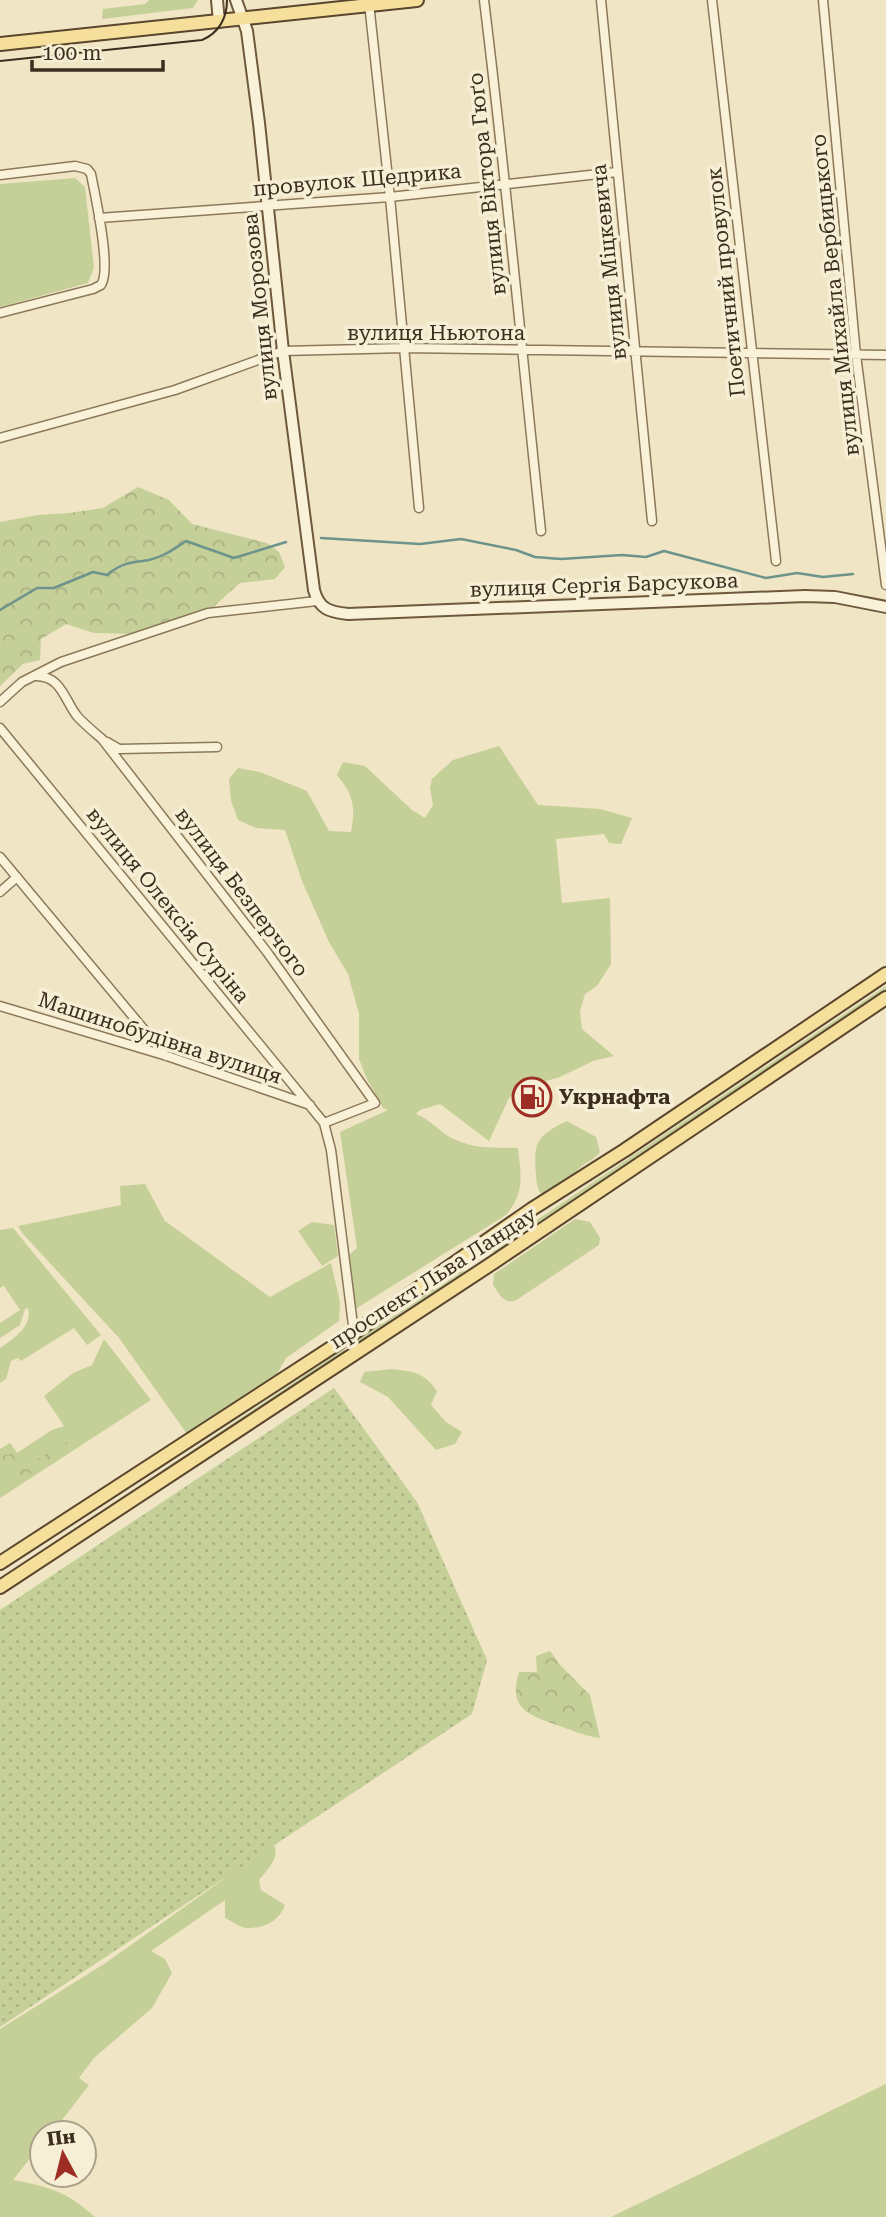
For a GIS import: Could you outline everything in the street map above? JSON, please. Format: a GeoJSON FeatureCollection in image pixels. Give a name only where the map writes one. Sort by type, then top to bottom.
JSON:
{"type":"FeatureCollection","features":[{"type":"Feature","properties":{"kind":"main road"},"geometry":{"type":"LineString","coordinates":[[217,0],[219,22]]}},
{"type":"Feature","properties":{"kind":"main road","name":"вулиця Морозова"},"geometry":{"type":"LineString","coordinates":[[236,0],[249,42],[283,351],[320,604]]}},
{"type":"Feature","properties":{"kind":"main road"},"geometry":{"type":"LineString","coordinates":[[0,44],[417,0]]}},
{"type":"Feature","properties":{"kind":"main road","name":"вулиця Сергія Барсукова"},"geometry":{"type":"LineString","coordinates":[[320,604],[334,612],[348,614],[805,596],[835,597],[886,607]]}},
{"type":"Feature","properties":{"kind":"main road","name":"проспект Льва Ландау"},"geometry":{"type":"LineString","coordinates":[[0,1563],[354,1333],[482,1244],[886,974]]}},
{"type":"Feature","properties":{"kind":"main road","name":"проспект Льва Ландау"},"geometry":{"type":"LineString","coordinates":[[0,1587],[494,1262],[886,998]]}},
{"type":"Feature","properties":{"kind":"main road"},"geometry":{"type":"LineString","coordinates":[[482,1244],[494,1262]]}},
{"type":"Feature","properties":{"kind":"street","name":"вулиця Віктора Гюґо"},"geometry":{"type":"LineString","coordinates":[[484,0],[506,184],[541,531]]}},
{"type":"Feature","properties":{"kind":"street","name":"вулиця Міцкевича"},"geometry":{"type":"LineString","coordinates":[[601,0],[652,521]]}},
{"type":"Feature","properties":{"kind":"street","name":"Поетичний провулок"},"geometry":{"type":"LineString","coordinates":[[712,0],[776,561]]}},
{"type":"Feature","properties":{"kind":"street","name":"вулиця Михайла Вербицького"},"geometry":{"type":"LineString","coordinates":[[823,0],[856,355],[886,585]]}},
{"type":"Feature","properties":{"kind":"street"},"geometry":{"type":"LineString","coordinates":[[369,3],[419,508]]}},
{"type":"Feature","properties":{"kind":"street"},"geometry":{"type":"LineString","coordinates":[[0,175],[82,166],[91,174],[105,272],[101,285],[93,289],[0,313]]}},
{"type":"Feature","properties":{"kind":"street","name":"провулок Щедрика"},"geometry":{"type":"LineString","coordinates":[[99,218],[390,197],[617,172]]}},
{"type":"Feature","properties":{"kind":"street","name":"вулиця Ньютона"},"geometry":{"type":"LineString","coordinates":[[0,438],[175,390],[283,351],[404,348],[886,355]]}},
{"type":"Feature","properties":{"kind":"street"},"geometry":{"type":"LineString","coordinates":[[0,702],[22,682],[61,662],[208,613],[320,604]]}},
{"type":"Feature","properties":{"kind":"street","name":"вулиця Безперчого"},"geometry":{"type":"LineString","coordinates":[[36,676],[46,676],[59,685],[78,717],[102,739],[267,952],[374,1103],[324,1123]]}},
{"type":"Feature","properties":{"kind":"street","name":"вулиця Олексія Суріна"},"geometry":{"type":"LineString","coordinates":[[0,728],[324,1123]]}},
{"type":"Feature","properties":{"kind":"street"},"geometry":{"type":"LineString","coordinates":[[102,739],[119,749],[217,747]]}},
{"type":"Feature","properties":{"kind":"street"},"geometry":{"type":"LineString","coordinates":[[0,857],[167,1056]]}},
{"type":"Feature","properties":{"kind":"street"},"geometry":{"type":"LineString","coordinates":[[0,892],[17,877]]}},
{"type":"Feature","properties":{"kind":"street","name":"Машинобудівна вулиця"},"geometry":{"type":"LineString","coordinates":[[0,1006],[167,1056],[310,1105]]}},
{"type":"Feature","properties":{"kind":"street"},"geometry":{"type":"LineString","coordinates":[[324,1123],[330,1146],[354,1333]]}},
{"type":"Feature","properties":{"kind":"green space"},"geometry":{"type":"Polygon","coordinates":[[[149,0],[198,0],[193,8],[102,19],[103,9],[145,4],[149,0]]]}},
{"type":"Feature","properties":{"kind":"green space"},"geometry":{"type":"Polygon","coordinates":[[[75,178],[85,187],[94,268],[88,283],[0,307],[0,184],[75,178]]]}},
{"type":"Feature","properties":{"kind":"green space"},"geometry":{"type":"Polygon","coordinates":[[[138,487],[169,500],[192,524],[267,543],[279,552],[285,567],[275,579],[240,583],[211,609],[135,634],[94,633],[66,624],[41,639],[40,660],[23,664],[0,686],[0,522],[103,508],[138,487]]]}},
{"type":"Feature","properties":{"kind":"green space"},"geometry":{"type":"Polygon","coordinates":[[[499,746],[538,805],[600,809],[632,818],[621,844],[609,843],[604,834],[556,839],[562,903],[610,898],[611,964],[597,986],[585,994],[580,1011],[582,1029],[614,1056],[593,1061],[560,1077],[522,1088],[509,1098],[489,1141],[440,1104],[420,1110],[416,1114],[448,1136],[466,1144],[518,1148],[521,1175],[519,1191],[506,1215],[357,1308],[351,1304],[345,1254],[350,1254],[357,1248],[340,1132],[388,1110],[383,1108],[359,1059],[359,1014],[348,974],[329,942],[302,881],[285,830],[256,828],[238,820],[231,801],[229,779],[238,768],[260,772],[307,791],[329,831],[351,832],[352,801],[347,788],[337,775],[343,762],[365,766],[412,810],[425,818],[433,805],[430,788],[432,779],[453,760],[499,746]]]}},
{"type":"Feature","properties":{"kind":"green space"},"geometry":{"type":"Polygon","coordinates":[[[886,986],[886,992],[494,1253],[492,1250],[886,986]]]}},
{"type":"Feature","properties":{"kind":"green space"},"geometry":{"type":"Polygon","coordinates":[[[567,1121],[596,1137],[600,1152],[559,1187],[542,1194],[537,1183],[535,1163],[539,1141],[549,1131],[567,1121]]]}},
{"type":"Feature","properties":{"kind":"green space"},"geometry":{"type":"Polygon","coordinates":[[[145,1184],[165,1221],[270,1297],[331,1263],[340,1302],[339,1321],[286,1358],[277,1374],[187,1434],[119,1338],[18,1226],[121,1205],[120,1186],[145,1184]]]}},
{"type":"Feature","properties":{"kind":"green space"},"geometry":{"type":"Polygon","coordinates":[[[575,1219],[590,1222],[600,1238],[599,1245],[515,1301],[502,1298],[493,1285],[494,1274],[575,1219]]]}},
{"type":"Feature","properties":{"kind":"green space"},"geometry":{"type":"Polygon","coordinates":[[[312,1222],[334,1225],[338,1256],[322,1266],[298,1231],[312,1222]]]}},
{"type":"Feature","properties":{"kind":"green space"},"geometry":{"type":"Polygon","coordinates":[[[13,1228],[101,1335],[87,1345],[74,1328],[21,1361],[18,1358],[11,1361],[6,1379],[0,1383],[0,1348],[21,1331],[29,1315],[28,1308],[25,1309],[20,1325],[0,1338],[0,1323],[20,1310],[4,1286],[0,1288],[0,1230],[13,1228]]]}},
{"type":"Feature","properties":{"kind":"green space"},"geometry":{"type":"Polygon","coordinates":[[[462,1270],[464,1273],[351,1349],[349,1345],[462,1270]]]}},
{"type":"Feature","properties":{"kind":"green space"},"geometry":{"type":"Polygon","coordinates":[[[104,1339],[151,1400],[0,1498],[0,1449],[10,1443],[17,1453],[52,1430],[64,1426],[44,1396],[73,1373],[92,1365],[104,1339]]]}},
{"type":"Feature","properties":{"kind":"green space"},"geometry":{"type":"Polygon","coordinates":[[[344,1349],[346,1352],[0,1583],[0,1579],[344,1349]]]}},
{"type":"Feature","properties":{"kind":"green space"},"geometry":{"type":"Polygon","coordinates":[[[392,1369],[418,1374],[428,1380],[437,1391],[431,1405],[446,1422],[462,1432],[455,1444],[436,1450],[388,1397],[360,1382],[364,1372],[392,1369]]]}},
{"type":"Feature","properties":{"kind":"green space"},"geometry":{"type":"Polygon","coordinates":[[[334,1388],[417,1502],[487,1660],[472,1714],[0,2027],[0,1610],[334,1388]]]}},
{"type":"Feature","properties":{"kind":"green space"},"geometry":{"type":"Polygon","coordinates":[[[81,1434],[85,1436],[82,1442],[22,1479],[8,1473],[6,1483],[0,1487],[0,1456],[13,1454],[24,1464],[31,1463],[81,1434]]]}},
{"type":"Feature","properties":{"kind":"green space"},"geometry":{"type":"Polygon","coordinates":[[[550,1651],[590,1695],[600,1738],[537,1718],[518,1702],[516,1684],[519,1672],[537,1672],[536,1656],[550,1651]]]}},
{"type":"Feature","properties":{"kind":"green space"},"geometry":{"type":"Polygon","coordinates":[[[266,1822],[276,1853],[259,1880],[261,1890],[285,1905],[279,1915],[265,1925],[244,1928],[225,1918],[225,1900],[151,1951],[165,1959],[172,1973],[152,2008],[94,2058],[79,2078],[89,2085],[63,2119],[28,2119],[28,2161],[13,2180],[28,2183],[28,2189],[57,2191],[95,2217],[0,2217],[0,2029],[104,1964],[224,1879],[266,1822]]]}},
{"type":"Feature","properties":{"kind":"green space"},"geometry":{"type":"Polygon","coordinates":[[[886,2084],[886,2217],[611,2217],[886,2084]]]}},
{"type":"Feature","properties":{"kind":"waterway"},"geometry":{"type":"LineString","coordinates":[[321,538],[420,544],[461,539],[516,550],[535,557],[561,559],[622,555],[646,557],[664,551],[766,578],[797,573],[823,577],[853,574]]}},
{"type":"Feature","properties":{"kind":"waterway"},"geometry":{"type":"LineString","coordinates":[[0,610],[37,588],[54,588],[93,572],[107,575],[127,564],[159,557],[186,541],[234,558],[286,542]]}},
{"type":"Feature","properties":{"kind":"tram line"},"geometry":{"type":"LineString","coordinates":[[0,61],[202,40],[221,24],[227,0]]}},
{"type":"Feature","properties":{"kind":"place","name":"Укрнафта"},"geometry":{"type":"Point","coordinates":[532,1097]}}]}
